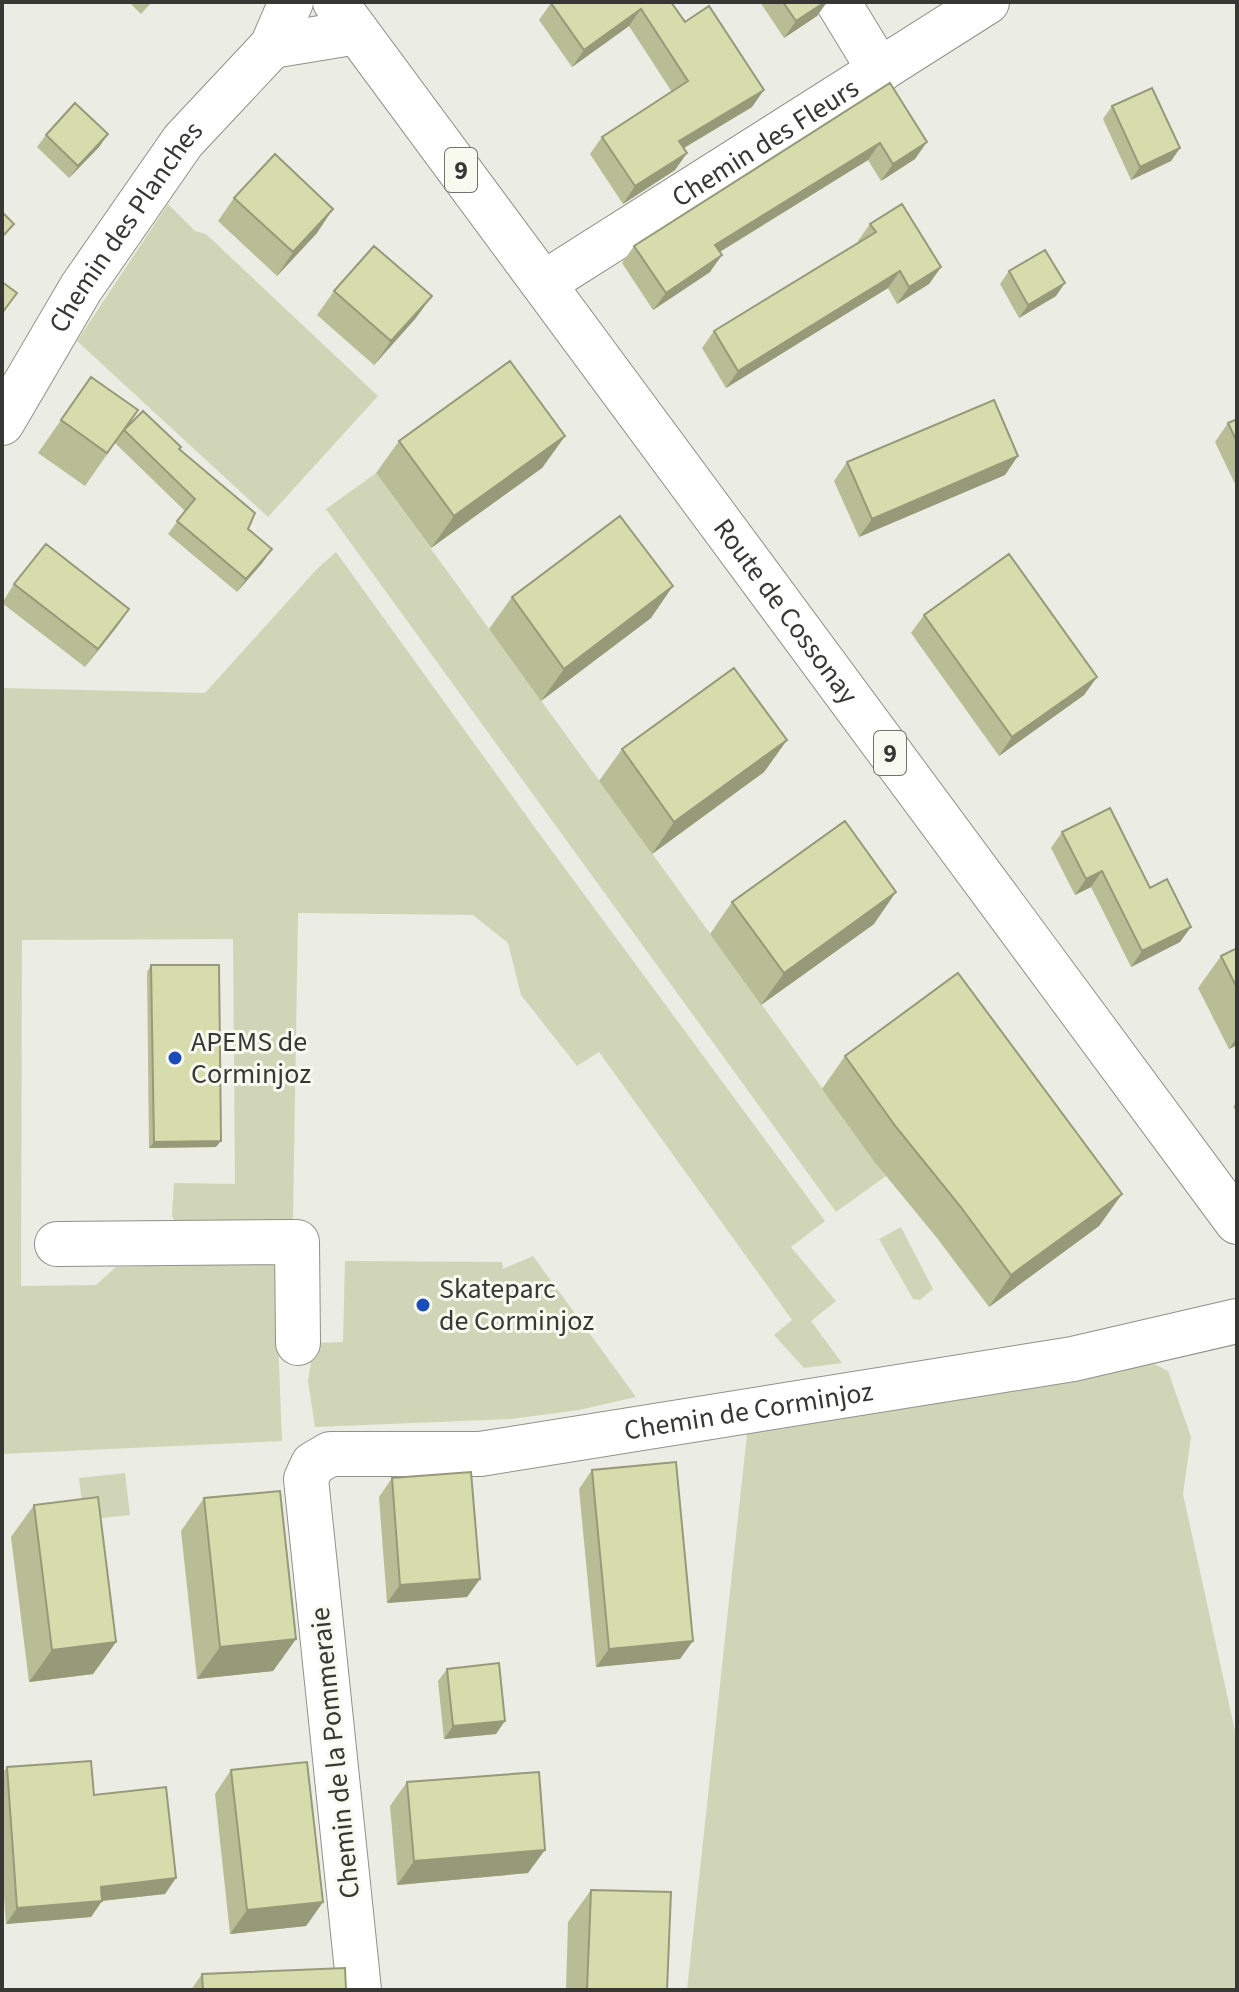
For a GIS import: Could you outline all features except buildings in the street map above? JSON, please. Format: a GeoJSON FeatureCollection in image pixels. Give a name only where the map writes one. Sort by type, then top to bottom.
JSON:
{"type":"FeatureCollection","features":[{"type":"Feature","properties":{"kind":"street","name":"Chemin des Planches"},"geometry":{"type":"LineString","coordinates":[[2,423],[81,288],[183,141],[272,46],[291,2]]}},
{"type":"Feature","properties":{"kind":"street"},"geometry":{"type":"LineString","coordinates":[[838,2],[880,71]]}},
{"type":"Feature","properties":{"kind":"street","name":"Chemin des Fleurs"},"geometry":{"type":"LineString","coordinates":[[544,283],[987,2]]}},
{"type":"Feature","properties":{"kind":"street"},"geometry":{"type":"LineString","coordinates":[[272,46],[346,17]]}},
{"type":"Feature","properties":{"kind":"street","name":"Route de Cossonay"},"geometry":{"type":"LineString","coordinates":[[346,17],[1237,1222]]}},
{"type":"Feature","properties":{"kind":"street"},"geometry":{"type":"LineString","coordinates":[[57,1244],[297,1242],[298,1343]]}},
{"type":"Feature","properties":{"kind":"street","name":"Chemin de Corminjoz"},"geometry":{"type":"LineString","coordinates":[[308,1516],[306,1479],[313,1464],[330,1454],[480,1454],[1073,1359],[1237,1321]]}},
{"type":"Feature","properties":{"kind":"street","name":"Chemin de la Pommeraie"},"geometry":{"type":"LineString","coordinates":[[308,1516],[324,1635],[359,1990]]}},
{"type":"Feature","properties":{"kind":"green space"},"geometry":{"type":"Polygon","coordinates":[[[168,204],[195,231],[206,234],[378,396],[268,517],[77,341],[168,204]]]}},
{"type":"Feature","properties":{"kind":"green space"},"geometry":{"type":"Polygon","coordinates":[[[376,473],[886,1176],[836,1212],[326,509],[376,473]]]}},
{"type":"Feature","properties":{"kind":"green space"},"geometry":{"type":"Polygon","coordinates":[[[336,552],[825,1221],[791,1247],[836,1301],[811,1321],[842,1363],[804,1368],[774,1335],[792,1320],[599,1052],[577,1066],[521,995],[508,943],[473,915],[298,913],[293,1220],[176,1224],[172,1216],[174,1183],[235,1184],[233,939],[22,940],[21,1286],[96,1285],[116,1267],[275,1262],[282,1441],[2,1454],[2,688],[205,693],[316,570],[336,552]]]}},
{"type":"Feature","properties":{"kind":"green space"},"geometry":{"type":"Polygon","coordinates":[[[901,1227],[933,1289],[920,1300],[913,1299],[879,1239],[901,1227]]]}},
{"type":"Feature","properties":{"kind":"green space"},"geometry":{"type":"Polygon","coordinates":[[[533,1256],[636,1397],[579,1410],[511,1419],[315,1427],[308,1381],[314,1343],[343,1342],[345,1261],[502,1262],[503,1269],[533,1256]]]}},
{"type":"Feature","properties":{"kind":"green space"},"geometry":{"type":"Polygon","coordinates":[[[1154,1364],[1168,1371],[1191,1437],[1183,1494],[1237,1740],[1237,1990],[687,1990],[747,1434],[1154,1364]]]}},
{"type":"Feature","properties":{"kind":"green space"},"geometry":{"type":"Polygon","coordinates":[[[125,1473],[130,1515],[84,1520],[79,1478],[125,1473]]]}},
{"type":"Feature","properties":{"kind":"place","name":"APEMS de Corminjoz"},"geometry":{"type":"Point","coordinates":[175,1058]}},
{"type":"Feature","properties":{"kind":"place","name":"Skateparc de Corminjoz"},"geometry":{"type":"Point","coordinates":[423,1305]}}]}
